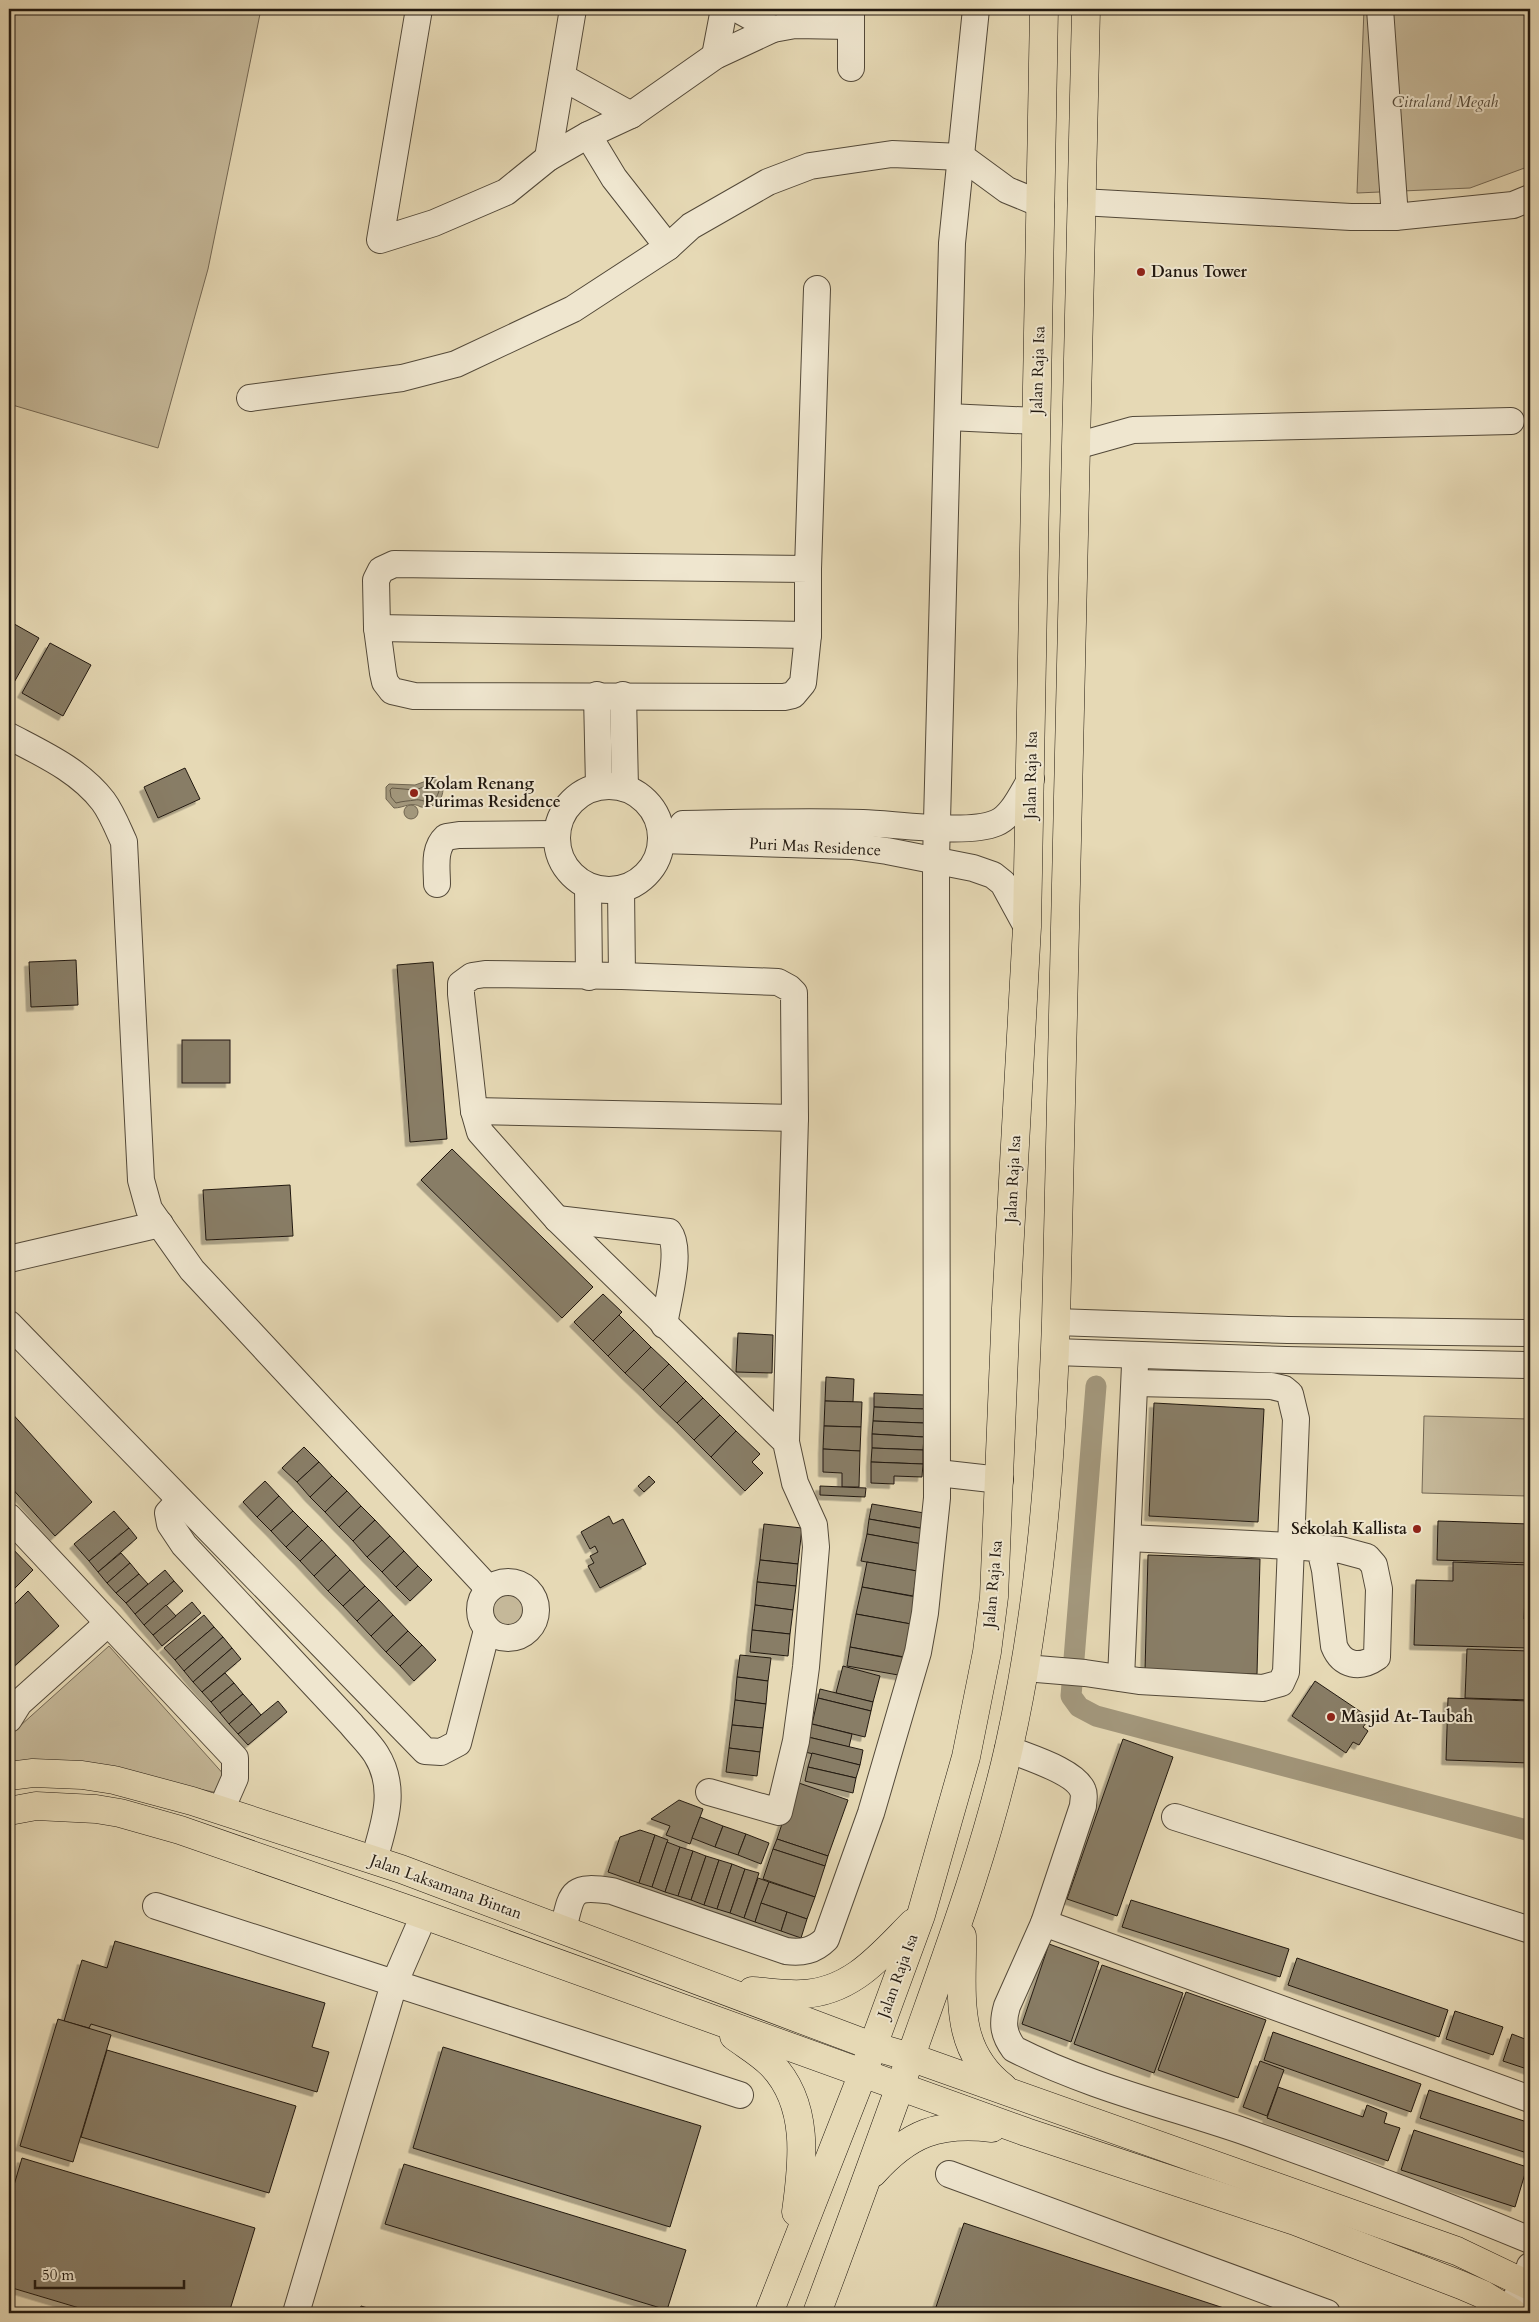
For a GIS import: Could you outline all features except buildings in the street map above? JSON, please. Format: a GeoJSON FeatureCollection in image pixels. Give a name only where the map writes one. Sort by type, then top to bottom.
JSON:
{"type":"FeatureCollection","features":[{"type":"Feature","properties":{"kind":"main road","name":"Jalan Raja Isa"},"geometry":{"type":"LineString","coordinates":[[769,2313],[863,2073],[921,1915],[966,1757],[987,1652],[994,1597],[1006,1308],[1027,927],[1044,9]]}},
{"type":"Feature","properties":{"kind":"main road"},"geometry":{"type":"LineString","coordinates":[[817,2313],[961,1917],[1008,1749],[1025,1668],[1048,1484],[1056,1322],[1086,9]]}},
{"type":"Feature","properties":{"kind":"main road"},"geometry":{"type":"LineString","coordinates":[[1034,621],[1073,622]]}},
{"type":"Feature","properties":{"kind":"main road","name":"Jalan Laksamana Bintan"},"geometry":{"type":"LineString","coordinates":[[9,1776],[63,1773],[114,1780],[221,1810],[374,1860],[872,2046],[910,2057],[1013,2095],[1347,2210],[1528,2278]]}},
{"type":"Feature","properties":{"kind":"main road","name":"Jalan Laksamana Bintan"},"geometry":{"type":"LineString","coordinates":[[9,1811],[36,1806],[64,1806],[120,1813],[180,1830],[424,1915],[1026,2132]]}},
{"type":"Feature","properties":{"kind":"main road"},"geometry":{"type":"LineString","coordinates":[[424,1915],[437,1882]]}},
{"type":"Feature","properties":{"kind":"main road"},"geometry":{"type":"LineString","coordinates":[[723,1990],[802,1994],[839,1987],[873,1964],[921,1915]]}},
{"type":"Feature","properties":{"kind":"main road"},"geometry":{"type":"LineString","coordinates":[[961,1917],[962,2008],[972,2051],[982,2068],[1013,2095]]}},
{"type":"Feature","properties":{"kind":"main road"},"geometry":{"type":"LineString","coordinates":[[706,2017],[755,2050],[772,2065],[782,2079],[794,2105],[800,2127],[803,2152],[802,2175],[788,2261]]}},
{"type":"Feature","properties":{"kind":"main road"},"geometry":{"type":"LineString","coordinates":[[865,2182],[897,2148],[907,2141],[925,2134],[950,2127],[976,2126],[1026,2132],[1295,2221],[1461,2284],[1511,2312]]}},
{"type":"Feature","properties":{"kind":"street"},"geometry":{"type":"LineString","coordinates":[[419,9],[380,240],[434,223],[506,192],[548,158],[588,135],[632,115],[715,56],[773,30],[795,25],[851,18],[850,68]]}},
{"type":"Feature","properties":{"kind":"street"},"geometry":{"type":"LineString","coordinates":[[548,158],[573,9]]}},
{"type":"Feature","properties":{"kind":"street"},"geometry":{"type":"LineString","coordinates":[[715,56],[724,9]]}},
{"type":"Feature","properties":{"kind":"street"},"geometry":{"type":"LineString","coordinates":[[737,9],[773,30]]}},
{"type":"Feature","properties":{"kind":"street"},"geometry":{"type":"LineString","coordinates":[[563,1930],[570,1900],[576,1892],[590,1889],[612,1891],[786,1952],[798,1952],[818,1947],[826,1939],[871,1813],[918,1652],[925,1613],[938,1474],[936,860],[952,243],[976,9]]}},
{"type":"Feature","properties":{"kind":"street"},"geometry":{"type":"LineString","coordinates":[[1380,9],[1395,217]]}},
{"type":"Feature","properties":{"kind":"street"},"geometry":{"type":"LineString","coordinates":[[562,77],[632,115]]}},
{"type":"Feature","properties":{"kind":"street"},"geometry":{"type":"LineString","coordinates":[[588,135],[614,178],[668,247]]}},
{"type":"Feature","properties":{"kind":"street"},"geometry":{"type":"LineString","coordinates":[[250,398],[402,378],[456,364],[573,309],[668,247],[691,226],[760,187],[810,166],[892,154],[962,157],[1007,190],[1041,204]]}},
{"type":"Feature","properties":{"kind":"street"},"geometry":{"type":"LineString","coordinates":[[1081,202],[1351,217],[1395,217],[1513,205],[1530,198]]}},
{"type":"Feature","properties":{"kind":"street"},"geometry":{"type":"LineString","coordinates":[[808,569],[394,564],[381,570],[376,580],[382,673],[385,682],[392,691],[414,696],[623,695],[784,697],[793,695],[803,683],[808,635],[808,569],[817,289]]}},
{"type":"Feature","properties":{"kind":"street"},"geometry":{"type":"LineString","coordinates":[[948,417],[1036,422]]}},
{"type":"Feature","properties":{"kind":"street"},"geometry":{"type":"LineString","coordinates":[[1076,446],[1133,430],[1511,420]]}},
{"type":"Feature","properties":{"kind":"street"},"geometry":{"type":"LineString","coordinates":[[378,628],[808,635]]}},
{"type":"Feature","properties":{"kind":"street"},"geometry":{"type":"LineString","coordinates":[[597,695],[599,786]]}},
{"type":"Feature","properties":{"kind":"street"},"geometry":{"type":"LineString","coordinates":[[623,695],[625,788]]}},
{"type":"Feature","properties":{"kind":"street"},"geometry":{"type":"LineString","coordinates":[[9,736],[61,763],[88,785],[104,802],[124,842],[141,1180],[149,1209],[192,1270],[489,1590]]}},
{"type":"Feature","properties":{"kind":"street","name":"Puri Mas Residence"},"geometry":{"type":"LineString","coordinates":[[660,832],[863,823],[938,827],[970,827],[996,824],[1005,818],[1031,779]]}},
{"type":"Feature","properties":{"kind":"street"},"geometry":{"type":"LineString","coordinates":[[613,785],[625,788],[647,802],[660,832],[659,853],[654,866],[645,876],[621,889],[605,890],[588,886],[570,874],[559,856],[556,834],[560,817],[569,803],[583,792],[599,786],[613,785]]}},
{"type":"Feature","properties":{"kind":"street","name":"Puri Mas Residence"},"geometry":{"type":"LineString","coordinates":[[660,832],[852,846],[973,868],[993,875],[1010,893],[1027,927]]}},
{"type":"Feature","properties":{"kind":"street"},"geometry":{"type":"LineString","coordinates":[[437,884],[439,846],[446,837],[459,834],[556,834]]}},
{"type":"Feature","properties":{"kind":"street"},"geometry":{"type":"LineString","coordinates":[[588,886],[589,977]]}},
{"type":"Feature","properties":{"kind":"street"},"geometry":{"type":"LineString","coordinates":[[621,889],[622,976]]}},
{"type":"Feature","properties":{"kind":"street"},"geometry":{"type":"LineString","coordinates":[[709,1792],[779,1812],[796,1741],[806,1667],[816,1534],[795,1483],[786,1442],[795,1118],[794,993],[778,982],[622,976],[485,974],[465,979],[461,984],[461,994],[474,1111],[480,1132],[556,1219],[786,1442]]}},
{"type":"Feature","properties":{"kind":"street"},"geometry":{"type":"LineString","coordinates":[[474,1111],[795,1118]]}},
{"type":"Feature","properties":{"kind":"street"},"geometry":{"type":"LineString","coordinates":[[556,1219],[669,1232],[674,1241],[674,1263],[664,1325]]}},
{"type":"Feature","properties":{"kind":"street"},"geometry":{"type":"LineString","coordinates":[[9,1259],[160,1224]]}},
{"type":"Feature","properties":{"kind":"street"},"geometry":{"type":"LineString","coordinates":[[1056,1322],[1288,1330],[1530,1334]]}},
{"type":"Feature","properties":{"kind":"street"},"geometry":{"type":"LineString","coordinates":[[9,1324],[425,1751],[441,1752],[458,1743],[488,1630]]}},
{"type":"Feature","properties":{"kind":"street"},"geometry":{"type":"LineString","coordinates":[[1286,1360],[1288,1330]]}},
{"type":"Feature","properties":{"kind":"street"},"geometry":{"type":"LineString","coordinates":[[1055,1352],[1286,1360],[1530,1365]]}},
{"type":"Feature","properties":{"kind":"street"},"geometry":{"type":"LineString","coordinates":[[1122,1678],[1136,1354]]}},
{"type":"Feature","properties":{"kind":"street"},"geometry":{"type":"LineString","coordinates":[[1025,1668],[1122,1678],[1263,1688],[1282,1683],[1288,1664],[1296,1419],[1290,1394],[1284,1389],[1271,1386],[1135,1383]]}},
{"type":"Feature","properties":{"kind":"street"},"geometry":{"type":"LineString","coordinates":[[938,1474],[1000,1480]]}},
{"type":"Feature","properties":{"kind":"street"},"geometry":{"type":"LineString","coordinates":[[180,1500],[168,1513],[170,1524],[184,1545],[351,1724],[376,1755],[389,1790],[386,1816],[374,1860]]}},
{"type":"Feature","properties":{"kind":"street"},"geometry":{"type":"LineString","coordinates":[[9,1517],[107,1624],[235,1758],[235,1778],[221,1810]]}},
{"type":"Feature","properties":{"kind":"street"},"geometry":{"type":"LineString","coordinates":[[1128,1538],[1320,1549]]}},
{"type":"Feature","properties":{"kind":"street"},"geometry":{"type":"LineString","coordinates":[[506,1582],[525,1587],[532,1594],[537,1612],[529,1630],[521,1636],[503,1638],[488,1630],[483,1622],[480,1605],[489,1590],[496,1584],[506,1582]]}},
{"type":"Feature","properties":{"kind":"street"},"geometry":{"type":"LineString","coordinates":[[9,1719],[19,1703],[107,1624]]}},
{"type":"Feature","properties":{"kind":"street"},"geometry":{"type":"LineString","coordinates":[[1008,1749],[1066,1774],[1080,1784],[1084,1793],[1083,1806],[1044,1923],[1003,2019],[1007,2039],[1014,2049],[1095,2084],[1242,2131],[1452,2208],[1530,2240]]}},
{"type":"Feature","properties":{"kind":"street"},"geometry":{"type":"LineString","coordinates":[[1176,1817],[1530,1930]]}},
{"type":"Feature","properties":{"kind":"street"},"geometry":{"type":"LineString","coordinates":[[156,1906],[740,2095]]}},
{"type":"Feature","properties":{"kind":"street"},"geometry":{"type":"LineString","coordinates":[[296,2313],[394,1984],[424,1915]]}},
{"type":"Feature","properties":{"kind":"street"},"geometry":{"type":"LineString","coordinates":[[1044,1923],[1530,2099]]}},
{"type":"Feature","properties":{"kind":"street"},"geometry":{"type":"LineString","coordinates":[[949,2174],[1326,2313]]}},
{"type":"Feature","properties":{"kind":"street"},"geometry":{"type":"LineString","coordinates":[[1511,2312],[1528,2278]]}},
{"type":"Feature","properties":{"kind":"green space"},"geometry":{"type":"Polygon","coordinates":[[[9,9],[261,9],[208,269],[158,448],[9,404],[9,9]]]}},
{"type":"Feature","properties":{"kind":"green space","name":"Citraland Megah"},"geometry":{"type":"Polygon","coordinates":[[[1364,9],[1530,9],[1530,166],[1470,188],[1357,193],[1364,9]]]}},
{"type":"Feature","properties":{"kind":"green space"},"geometry":{"type":"Polygon","coordinates":[[[1424,1416],[1529,1419],[1527,1496],[1422,1493],[1424,1416]]]}},
{"type":"Feature","properties":{"kind":"green space"},"geometry":{"type":"Polygon","coordinates":[[[509,1593],[516,1594],[522,1598],[526,1604],[526,1618],[522,1624],[516,1628],[509,1629],[502,1628],[496,1624],[492,1618],[491,1611],[492,1604],[496,1598],[502,1594],[509,1593]]]}},
{"type":"Feature","properties":{"kind":"green space"},"geometry":{"type":"Polygon","coordinates":[[[109,1646],[226,1777],[218,1793],[113,1771],[12,1768],[11,1734],[109,1646]]]}},
{"type":"Feature","properties":{"kind":"water","name":"Kolam Renang Purimas Residence"},"geometry":{"type":"Polygon","coordinates":[[[432,779],[440,781],[443,785],[443,790],[438,802],[431,806],[411,805],[394,808],[386,799],[386,787],[389,784],[415,785],[432,779]]]}},
{"type":"Feature","properties":{"kind":"water","name":"Kolam Renang Purimas Residence"},"geometry":{"type":"Polygon","coordinates":[[[411,805],[416,807],[418,812],[416,817],[411,819],[406,817],[404,812],[406,807],[411,805]]]}},
{"type":"Feature","properties":{"kind":"waterway"},"geometry":{"type":"LineString","coordinates":[[1096,1386],[1071,1696],[1079,1707],[1096,1716],[1530,1831]]}},
{"type":"Feature","properties":{"kind":"place","name":"Danus Tower"},"geometry":{"type":"Point","coordinates":[1141,272]}},
{"type":"Feature","properties":{"kind":"place","name":"Kolam Renang Purimas Residence"},"geometry":{"type":"Point","coordinates":[414,793]}},
{"type":"Feature","properties":{"kind":"place","name":"Sekolah Kallista"},"geometry":{"type":"Point","coordinates":[1417,1529]}},
{"type":"Feature","properties":{"kind":"place","name":"Masjid At-Taubah"},"geometry":{"type":"Point","coordinates":[1331,1717]}}]}
